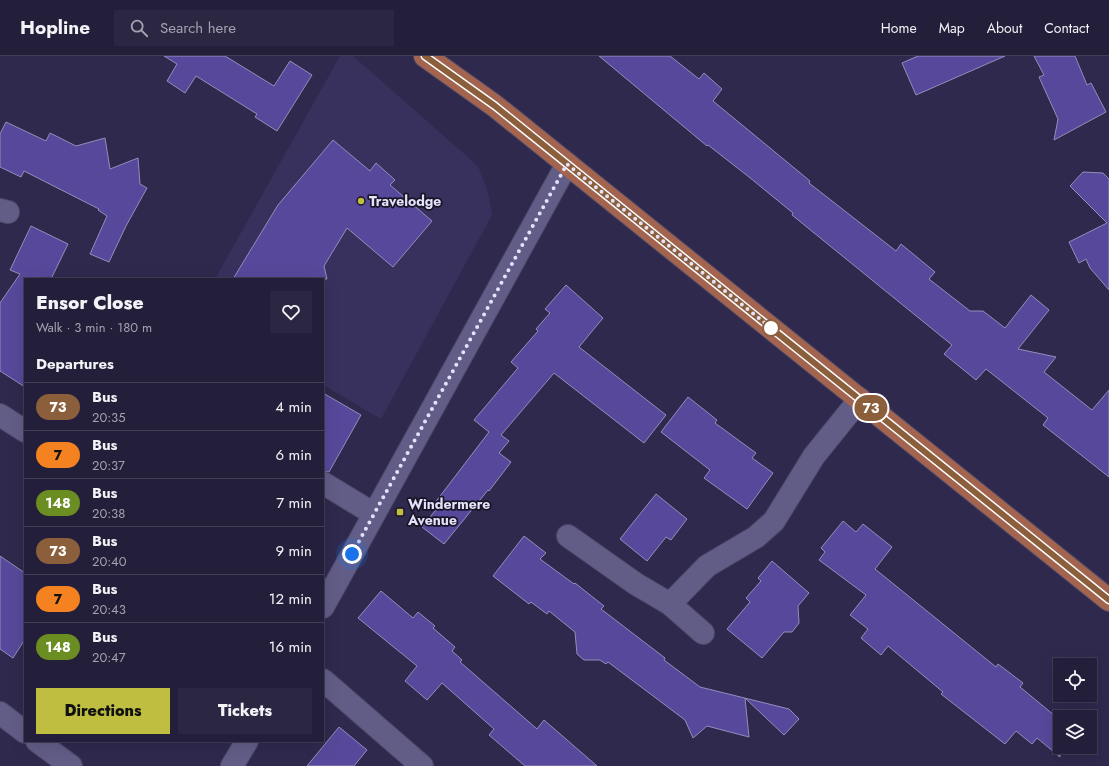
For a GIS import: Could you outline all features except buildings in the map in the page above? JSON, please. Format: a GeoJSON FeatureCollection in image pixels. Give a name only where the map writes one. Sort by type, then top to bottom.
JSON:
{"type":"FeatureCollection","features":[{"type":"Feature","properties":{"kind":"main road"},"geometry":{"type":"LineString","coordinates":[[425,56],[495,106],[1109,600]]}},
{"type":"Feature","properties":{"kind":"main road"},"geometry":{"type":"LineString","coordinates":[[451,56],[495,106]]}},
{"type":"Feature","properties":{"kind":"street"},"geometry":{"type":"LineString","coordinates":[[324,605],[567,164]]}},
{"type":"Feature","properties":{"kind":"street"},"geometry":{"type":"LineString","coordinates":[[670,604],[707,566],[756,537],[774,521],[814,456],[860,400]]}},
{"type":"Feature","properties":{"kind":"street"},"geometry":{"type":"LineString","coordinates":[[0,415],[24,430]]}},
{"type":"Feature","properties":{"kind":"street"},"geometry":{"type":"LineString","coordinates":[[324,484],[374,514]]}},
{"type":"Feature","properties":{"kind":"street"},"geometry":{"type":"LineString","coordinates":[[568,536],[636,584],[670,604],[703,633]]}},
{"type":"Feature","properties":{"kind":"street"},"geometry":{"type":"LineString","coordinates":[[324,681],[422,766]]}},
{"type":"Feature","properties":{"kind":"street"},"geometry":{"type":"LineString","coordinates":[[0,713],[24,731]]}},
{"type":"Feature","properties":{"kind":"street"},"geometry":{"type":"LineString","coordinates":[[38,742],[70,766]]}},
{"type":"Feature","properties":{"kind":"street"},"geometry":{"type":"LineString","coordinates":[[232,766],[246,742]]}},
{"type":"Feature","properties":{"kind":"shaded area"},"geometry":{"type":"Polygon","coordinates":[[[340,56],[353,56],[478,166],[488,192],[492,215],[381,419],[324,386],[324,278],[216,278],[340,56]]]}},
{"type":"Feature","properties":{"kind":"bus line","name":"73"},"geometry":{"type":"LineString","coordinates":[[425,56],[495,106],[1109,600]]}},
{"type":"Feature","properties":{"kind":"place","name":"Travelodge"},"geometry":{"type":"Point","coordinates":[361,201]}},
{"type":"Feature","properties":{"kind":"place","name":"Windermere Avenue"},"geometry":{"type":"Point","coordinates":[400,512]}},
{"type":"Feature","properties":{"kind":"route"},"geometry":{"type":"LineString","coordinates":[[352,554],[567,164],[775,331],[771,328]]}}]}
